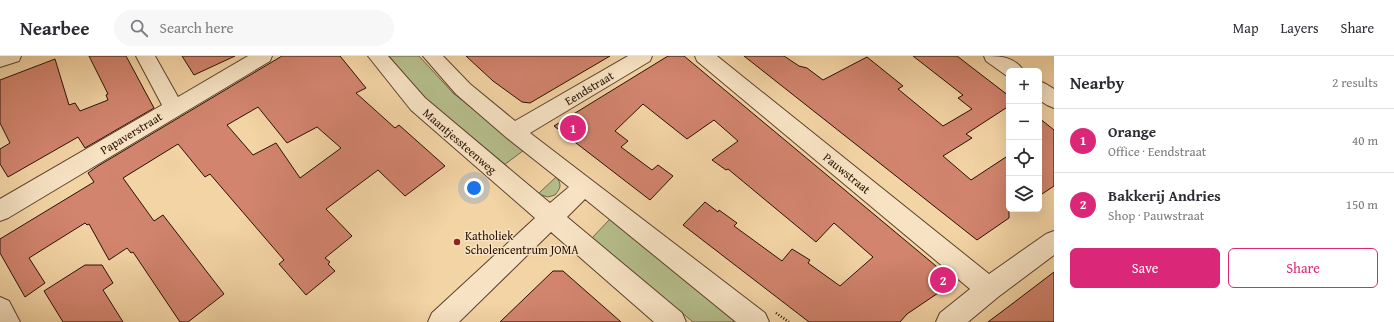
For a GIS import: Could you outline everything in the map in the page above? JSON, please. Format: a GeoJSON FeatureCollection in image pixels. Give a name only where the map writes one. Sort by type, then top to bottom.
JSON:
{"type":"FeatureCollection","features":[{"type":"Feature","properties":{"kind":"street"},"geometry":{"type":"LineString","coordinates":[[0,60],[12,56]]}},
{"type":"Feature","properties":{"kind":"street"},"geometry":{"type":"LineString","coordinates":[[145,56],[174,108]]}},
{"type":"Feature","properties":{"kind":"street","name":"Papaverstraat"},"geometry":{"type":"LineString","coordinates":[[0,211],[263,56]]}},
{"type":"Feature","properties":{"kind":"street","name":"Maantjessteenweg"},"geometry":{"type":"LineString","coordinates":[[377,56],[418,104],[673,322]]}},
{"type":"Feature","properties":{"kind":"street"},"geometry":{"type":"LineString","coordinates":[[432,56],[463,89],[514,132],[756,322]]}},
{"type":"Feature","properties":{"kind":"street","name":"Eendstraat"},"geometry":{"type":"LineString","coordinates":[[514,132],[643,56]]}},
{"type":"Feature","properties":{"kind":"street","name":"Pauwstraat"},"geometry":{"type":"LineString","coordinates":[[704,56],[989,290]]}},
{"type":"Feature","properties":{"kind":"street"},"geometry":{"type":"LineString","coordinates":[[993,56],[1010,68]]}},
{"type":"Feature","properties":{"kind":"street"},"geometry":{"type":"LineString","coordinates":[[1042,91],[1054,100]]}},
{"type":"Feature","properties":{"kind":"street"},"geometry":{"type":"LineString","coordinates":[[440,322],[584,186]]}},
{"type":"Feature","properties":{"kind":"street"},"geometry":{"type":"LineString","coordinates":[[949,322],[1054,241]]}},
{"type":"Feature","properties":{"kind":"street"},"geometry":{"type":"LineString","coordinates":[[0,309],[7,322]]}},
{"type":"Feature","properties":{"kind":"green space"},"geometry":{"type":"Polygon","coordinates":[[[389,56],[419,56],[453,93],[524,150],[504,165],[422,96],[389,56]]]}},
{"type":"Feature","properties":{"kind":"green space"},"geometry":{"type":"Polygon","coordinates":[[[556,177],[560,186],[555,195],[548,197],[538,194],[556,177]]]}},
{"type":"Feature","properties":{"kind":"green space"},"geometry":{"type":"Polygon","coordinates":[[[610,219],[737,322],[693,322],[592,238],[610,219]]]}},
{"type":"Feature","properties":{"kind":"building"},"geometry":{"type":"Polygon","coordinates":[[[89,56],[126,56],[154,108],[85,148],[78,137],[8,177],[0,164],[0,149],[10,143],[0,123],[0,80],[55,59],[69,105],[75,103],[80,111],[108,100],[106,95],[108,94],[89,56]]]}},
{"type":"Feature","properties":{"kind":"building"},"geometry":{"type":"Polygon","coordinates":[[[182,56],[235,56],[194,75],[182,56]]]}},
{"type":"Feature","properties":{"kind":"building"},"geometry":{"type":"Polygon","coordinates":[[[282,56],[340,56],[366,88],[356,93],[395,128],[399,125],[445,166],[405,196],[378,170],[326,209],[352,236],[325,258],[330,262],[328,264],[335,271],[306,295],[279,264],[284,260],[210,174],[205,177],[178,144],[123,178],[154,221],[163,215],[224,294],[188,322],[180,322],[133,252],[131,253],[127,248],[109,260],[89,224],[87,225],[85,223],[29,258],[45,283],[25,297],[0,253],[0,239],[94,182],[88,173],[282,56]],[[258,107],[227,125],[253,155],[276,143],[300,178],[341,148],[317,127],[287,143],[258,107]]]}},
{"type":"Feature","properties":{"kind":"building"},"geometry":{"type":"Polygon","coordinates":[[[466,56],[610,56],[530,103],[522,102],[493,81],[466,56]]]}},
{"type":"Feature","properties":{"kind":"building"},"geometry":{"type":"Polygon","coordinates":[[[668,56],[684,56],[948,276],[950,285],[907,314],[900,322],[809,322],[683,225],[705,202],[718,212],[719,210],[737,223],[734,226],[782,261],[792,249],[810,260],[808,263],[840,286],[873,257],[834,223],[816,242],[728,169],[726,170],[712,160],[738,141],[714,120],[687,139],[643,104],[615,131],[628,141],[621,147],[652,170],[658,165],[673,176],[650,200],[554,126],[668,56]]]}},
{"type":"Feature","properties":{"kind":"building"},"geometry":{"type":"Polygon","coordinates":[[[744,56],[784,56],[799,66],[807,68],[823,80],[867,57],[903,86],[898,89],[943,126],[972,109],[958,98],[963,95],[913,56],[957,56],[1006,94],[1006,108],[966,134],[972,138],[943,156],[971,180],[1006,157],[1006,212],[1009,212],[1009,218],[977,240],[744,56]]]}},
{"type":"Feature","properties":{"kind":"building"},"geometry":{"type":"Polygon","coordinates":[[[1042,120],[1054,130],[1054,186],[1042,194],[1042,120]]]}},
{"type":"Feature","properties":{"kind":"building"},"geometry":{"type":"Polygon","coordinates":[[[85,265],[102,265],[113,283],[103,290],[123,322],[63,322],[44,291],[85,265]]]}},
{"type":"Feature","properties":{"kind":"building"},"geometry":{"type":"Polygon","coordinates":[[[553,271],[563,271],[621,322],[500,322],[553,271]]]}},
{"type":"Feature","properties":{"kind":"building"},"geometry":{"type":"Polygon","coordinates":[[[1054,272],[1054,322],[988,322],[1008,307],[1054,272]]]}},
{"type":"Feature","properties":{"kind":"place","name":"Orange"},"geometry":{"type":"Point","coordinates":[573,128]}},
{"type":"Feature","properties":{"kind":"place","name":"Katholiek Scholencentrum JOMA"},"geometry":{"type":"Point","coordinates":[457,242]}},
{"type":"Feature","properties":{"kind":"place","name":"Bakkerij Andries"},"geometry":{"type":"Point","coordinates":[943,280]}}]}
